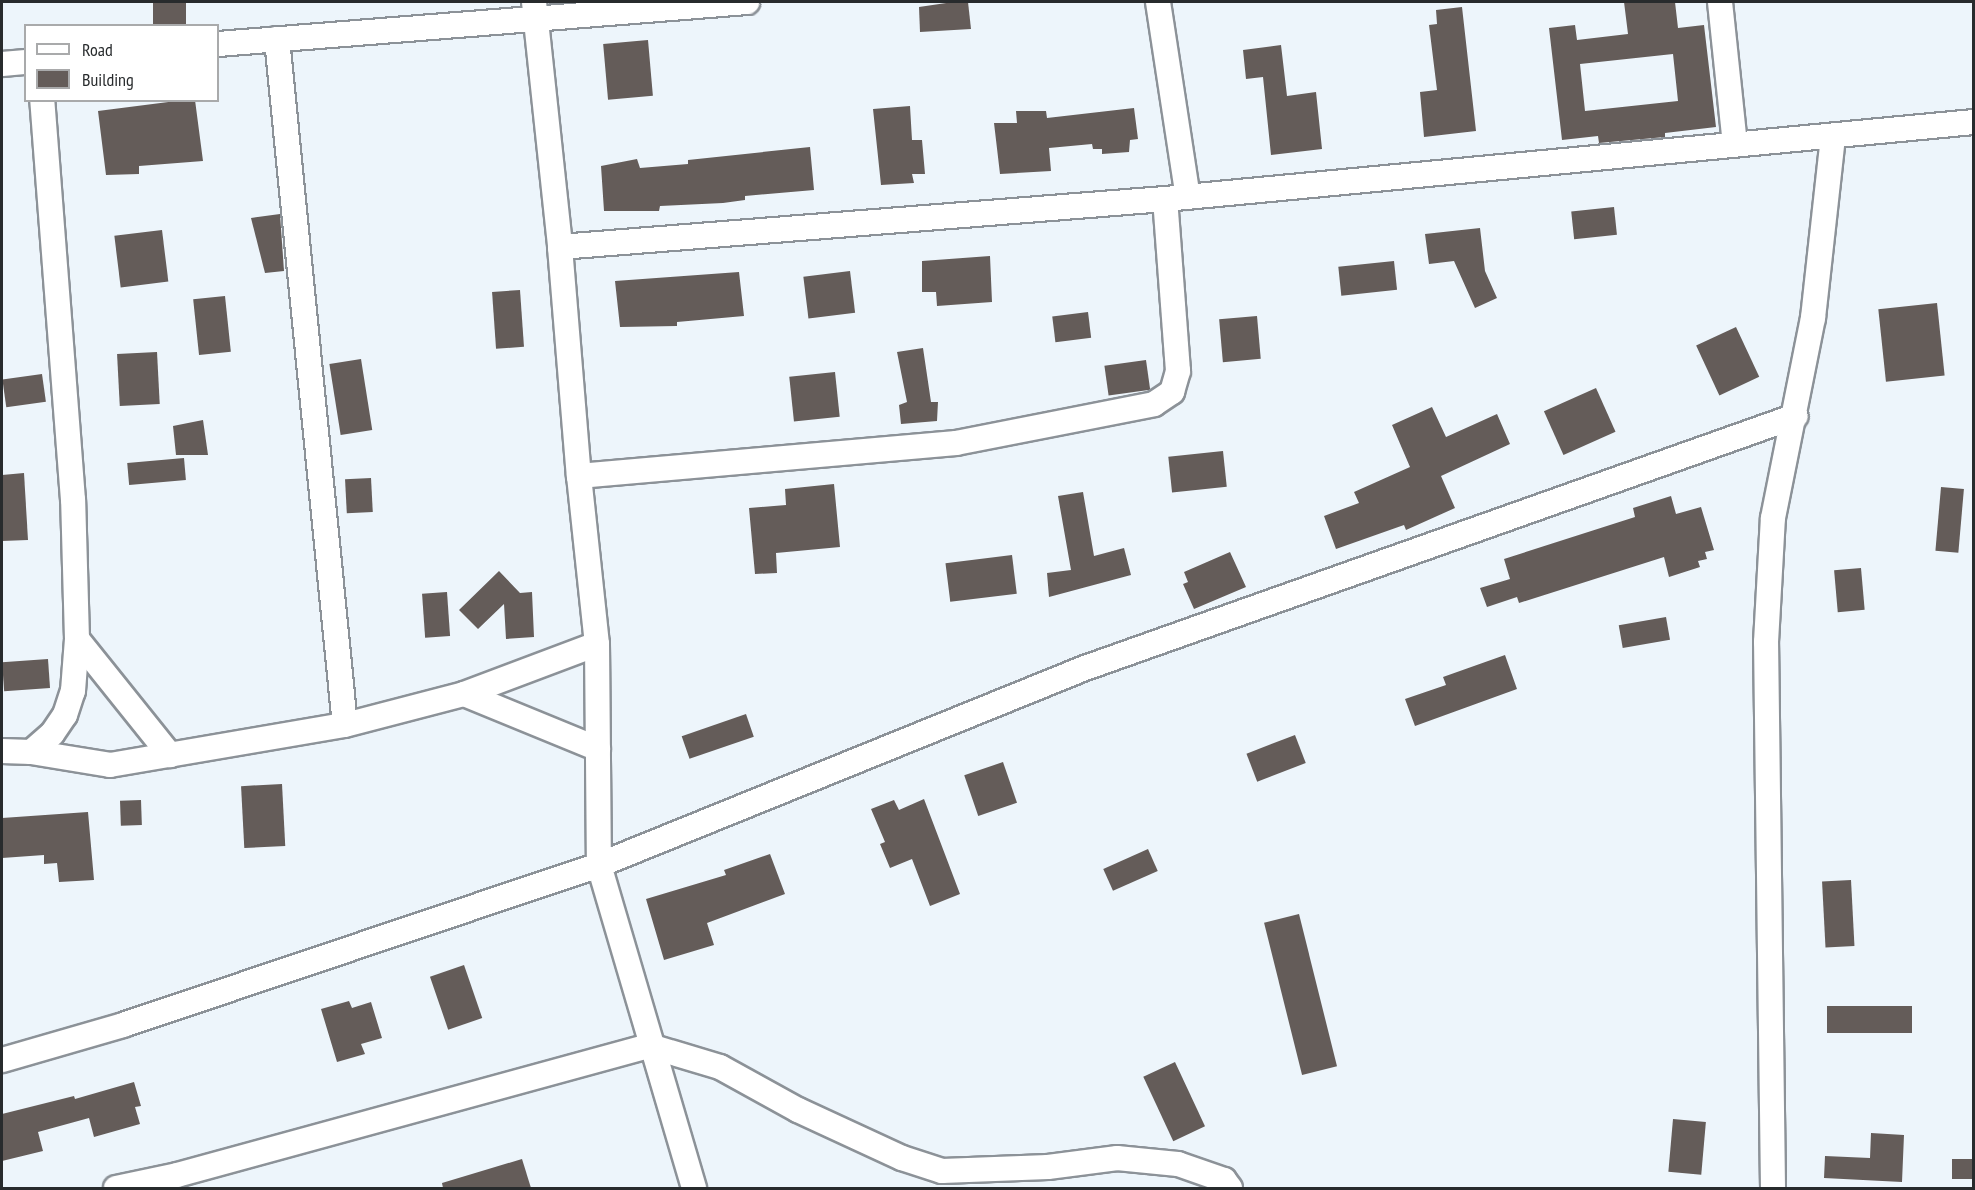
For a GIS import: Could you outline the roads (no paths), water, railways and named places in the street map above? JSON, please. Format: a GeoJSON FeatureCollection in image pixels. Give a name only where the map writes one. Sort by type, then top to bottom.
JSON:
{"type":"FeatureCollection","features":[{"type":"Feature","properties":{"kind":"street"},"geometry":{"type":"LineString","coordinates":[[219,45],[535,11],[747,2]]}},
{"type":"Feature","properties":{"kind":"street"},"geometry":{"type":"LineString","coordinates":[[579,476],[956,443],[1154,404],[1172,393],[1178,371],[1176,198],[1158,2]]}},
{"type":"Feature","properties":{"kind":"street"},"geometry":{"type":"LineString","coordinates":[[1720,2],[1735,144]]}},
{"type":"Feature","properties":{"kind":"street"},"geometry":{"type":"LineString","coordinates":[[535,11],[560,247],[579,476],[597,644],[599,865],[650,1046],[694,1188]]}},
{"type":"Feature","properties":{"kind":"street"},"geometry":{"type":"LineString","coordinates":[[277,39],[345,725]]}},
{"type":"Feature","properties":{"kind":"street"},"geometry":{"type":"LineString","coordinates":[[2,64],[24,62]]}},
{"type":"Feature","properties":{"kind":"street"},"geometry":{"type":"LineString","coordinates":[[31,752],[52,734],[65,715],[73,691],[77,639],[73,500],[42,102]]}},
{"type":"Feature","properties":{"kind":"street"},"geometry":{"type":"LineString","coordinates":[[560,247],[1176,198],[1974,122]]}},
{"type":"Feature","properties":{"kind":"street"},"geometry":{"type":"LineString","coordinates":[[1773,1188],[1766,642],[1773,518],[1796,416],[1813,318],[1833,137]]}},
{"type":"Feature","properties":{"kind":"street"},"geometry":{"type":"LineString","coordinates":[[2,1060],[123,1025],[599,865],[1085,668],[1796,416]]}},
{"type":"Feature","properties":{"kind":"street"},"geometry":{"type":"LineString","coordinates":[[77,639],[170,755]]}},
{"type":"Feature","properties":{"kind":"street"},"geometry":{"type":"LineString","coordinates":[[2,751],[31,752],[110,765],[345,725],[464,694],[597,644]]}},
{"type":"Feature","properties":{"kind":"street"},"geometry":{"type":"LineString","coordinates":[[464,694],[598,749]]}},
{"type":"Feature","properties":{"kind":"street"},"geometry":{"type":"LineString","coordinates":[[116,1188],[177,1175],[650,1046],[720,1067],[798,1110],[902,1158],[942,1171],[1048,1167],[1117,1158],[1178,1164],[1224,1180],[1230,1188]]}}]}
